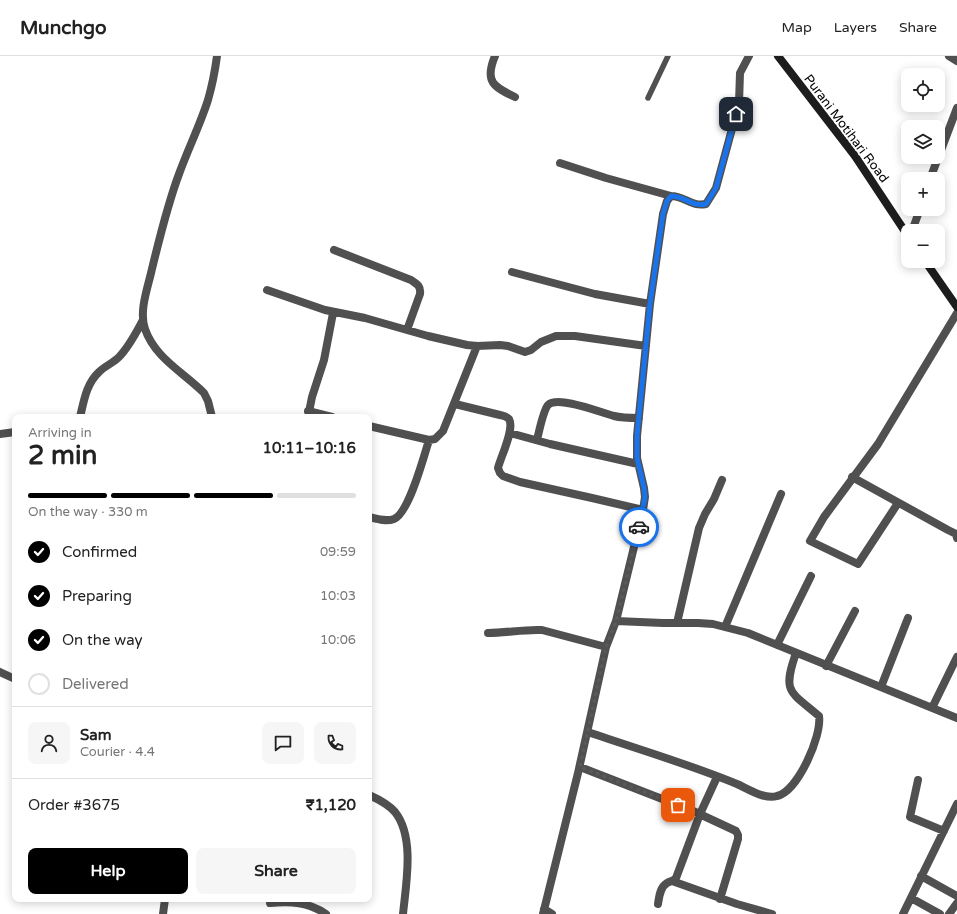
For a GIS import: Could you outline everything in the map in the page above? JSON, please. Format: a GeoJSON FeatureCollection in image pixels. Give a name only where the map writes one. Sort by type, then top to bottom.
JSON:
{"type":"FeatureCollection","features":[{"type":"Feature","properties":{"kind":"main road","name":"Purani Motihari Road"},"geometry":{"type":"LineString","coordinates":[[778,56],[855,156],[901,225]]}},
{"type":"Feature","properties":{"kind":"main road"},"geometry":{"type":"LineString","coordinates":[[931,268],[957,307]]}},
{"type":"Feature","properties":{"kind":"street"},"geometry":{"type":"LineString","coordinates":[[211,414],[204,393],[159,354],[149,339],[144,328],[143,320],[148,288],[163,227],[179,173],[207,103],[217,56]]}},
{"type":"Feature","properties":{"kind":"street"},"geometry":{"type":"LineString","coordinates":[[494,56],[491,67],[492,82],[495,87],[515,97]]}},
{"type":"Feature","properties":{"kind":"street"},"geometry":{"type":"LineString","coordinates":[[560,163],[606,178],[671,196],[679,196],[694,204],[706,204],[716,188],[739,103],[740,73],[749,56]]}},
{"type":"Feature","properties":{"kind":"street"},"geometry":{"type":"LineString","coordinates":[[949,56],[957,61]]}},
{"type":"Feature","properties":{"kind":"street"},"geometry":{"type":"LineString","coordinates":[[933,172],[954,126],[957,108]]}},
{"type":"Feature","properties":{"kind":"street"},"geometry":{"type":"LineString","coordinates":[[552,914],[543,911],[580,767],[606,647],[616,621],[643,510],[645,497],[638,464],[638,418],[650,304],[663,214],[667,201],[671,196]]}},
{"type":"Feature","properties":{"kind":"street"},"geometry":{"type":"LineString","coordinates":[[334,250],[418,284],[420,294],[407,330]]}},
{"type":"Feature","properties":{"kind":"street"},"geometry":{"type":"LineString","coordinates":[[512,272],[600,295],[650,304]]}},
{"type":"Feature","properties":{"kind":"street"},"geometry":{"type":"LineString","coordinates":[[267,290],[333,313],[365,318],[441,339],[477,346],[508,346],[525,352],[531,350],[541,342],[548,339],[556,336],[565,336],[601,339],[646,346]]}},
{"type":"Feature","properties":{"kind":"street"},"geometry":{"type":"LineString","coordinates":[[308,414],[324,360],[333,313]]}},
{"type":"Feature","properties":{"kind":"street"},"geometry":{"type":"LineString","coordinates":[[898,503],[858,564],[810,541],[824,517],[852,477],[878,444],[957,313]]}},
{"type":"Feature","properties":{"kind":"street"},"geometry":{"type":"LineString","coordinates":[[81,414],[87,390],[94,377],[119,357],[132,340],[143,320]]}},
{"type":"Feature","properties":{"kind":"street"},"geometry":{"type":"LineString","coordinates":[[372,427],[429,440],[435,439],[443,431],[477,346]]}},
{"type":"Feature","properties":{"kind":"street"},"geometry":{"type":"LineString","coordinates":[[536,440],[545,411],[550,404],[555,402],[574,404],[596,409],[614,416],[638,418]]}},
{"type":"Feature","properties":{"kind":"street"},"geometry":{"type":"LineString","coordinates":[[455,404],[506,416],[510,420],[510,433],[498,468],[500,473],[504,476],[520,482],[643,510]]}},
{"type":"Feature","properties":{"kind":"street"},"geometry":{"type":"LineString","coordinates":[[0,434],[12,432]]}},
{"type":"Feature","properties":{"kind":"street"},"geometry":{"type":"LineString","coordinates":[[510,433],[638,464]]}},
{"type":"Feature","properties":{"kind":"street"},"geometry":{"type":"LineString","coordinates":[[372,518],[386,520],[395,518],[400,514],[416,482],[429,440]]}},
{"type":"Feature","properties":{"kind":"street"},"geometry":{"type":"LineString","coordinates":[[852,477],[956,534],[957,538]]}},
{"type":"Feature","properties":{"kind":"street"},"geometry":{"type":"LineString","coordinates":[[677,623],[700,528],[705,514],[714,500],[722,480]]}},
{"type":"Feature","properties":{"kind":"street"},"geometry":{"type":"LineString","coordinates":[[725,627],[781,494]]}},
{"type":"Feature","properties":{"kind":"street"},"geometry":{"type":"LineString","coordinates":[[777,645],[811,576]]}},
{"type":"Feature","properties":{"kind":"street"},"geometry":{"type":"LineString","coordinates":[[826,666],[855,611]]}},
{"type":"Feature","properties":{"kind":"street"},"geometry":{"type":"LineString","coordinates":[[881,687],[908,618]]}},
{"type":"Feature","properties":{"kind":"street"},"geometry":{"type":"LineString","coordinates":[[616,621],[698,623],[725,627],[748,633],[957,718]]}},
{"type":"Feature","properties":{"kind":"street"},"geometry":{"type":"LineString","coordinates":[[488,633],[503,633],[533,629],[542,630],[606,647]]}},
{"type":"Feature","properties":{"kind":"street"},"geometry":{"type":"LineString","coordinates":[[588,732],[717,777],[761,795],[777,797],[784,793],[792,785],[804,767],[811,754],[819,732],[819,716],[797,697],[790,688],[788,682],[789,673],[796,653]]}},
{"type":"Feature","properties":{"kind":"street"},"geometry":{"type":"LineString","coordinates":[[932,708],[957,657]]}},
{"type":"Feature","properties":{"kind":"street"},"geometry":{"type":"LineString","coordinates":[[0,672],[12,678]]}},
{"type":"Feature","properties":{"kind":"street"},"geometry":{"type":"LineString","coordinates":[[580,767],[700,814],[736,831],[738,835],[735,849],[720,899]]}},
{"type":"Feature","properties":{"kind":"street"},"geometry":{"type":"LineString","coordinates":[[658,904],[661,889],[668,883],[672,882],[678,872],[700,814],[717,777]]}},
{"type":"Feature","properties":{"kind":"street"},"geometry":{"type":"LineString","coordinates":[[918,780],[910,817],[944,831]]}},
{"type":"Feature","properties":{"kind":"street"},"geometry":{"type":"LineString","coordinates":[[372,797],[391,808],[396,813],[404,830],[408,866],[402,914]]}},
{"type":"Feature","properties":{"kind":"street"},"geometry":{"type":"LineString","coordinates":[[903,914],[957,804]]}},
{"type":"Feature","properties":{"kind":"street"},"geometry":{"type":"LineString","coordinates":[[921,876],[957,896]]}},
{"type":"Feature","properties":{"kind":"street"},"geometry":{"type":"LineString","coordinates":[[672,882],[720,899],[772,914]]}},
{"type":"Feature","properties":{"kind":"street"},"geometry":{"type":"LineString","coordinates":[[911,898],[940,914]]}},
{"type":"Feature","properties":{"kind":"street"},"geometry":{"type":"LineString","coordinates":[[163,914],[165,902]]}},
{"type":"Feature","properties":{"kind":"street"},"geometry":{"type":"LineString","coordinates":[[270,903],[299,902],[310,905],[326,914]]}},
{"type":"Feature","properties":{"kind":"street"},"geometry":{"type":"LineString","coordinates":[[950,914],[957,903]]}},
{"type":"Feature","properties":{"kind":"lane"},"geometry":{"type":"LineString","coordinates":[[648,98],[668,56]]}},
{"type":"Feature","properties":{"kind":"way so far"},"geometry":{"type":"LineString","coordinates":[[639,527],[626,575],[616,621],[606,647],[580,767],[678,805]]}},
{"type":"Feature","properties":{"kind":"route"},"geometry":{"type":"LineString","coordinates":[[639,527],[645,497],[637,458],[637,436],[650,304],[663,214],[667,201],[671,196],[679,196],[694,204],[706,204],[716,188],[736,114]]}}]}
